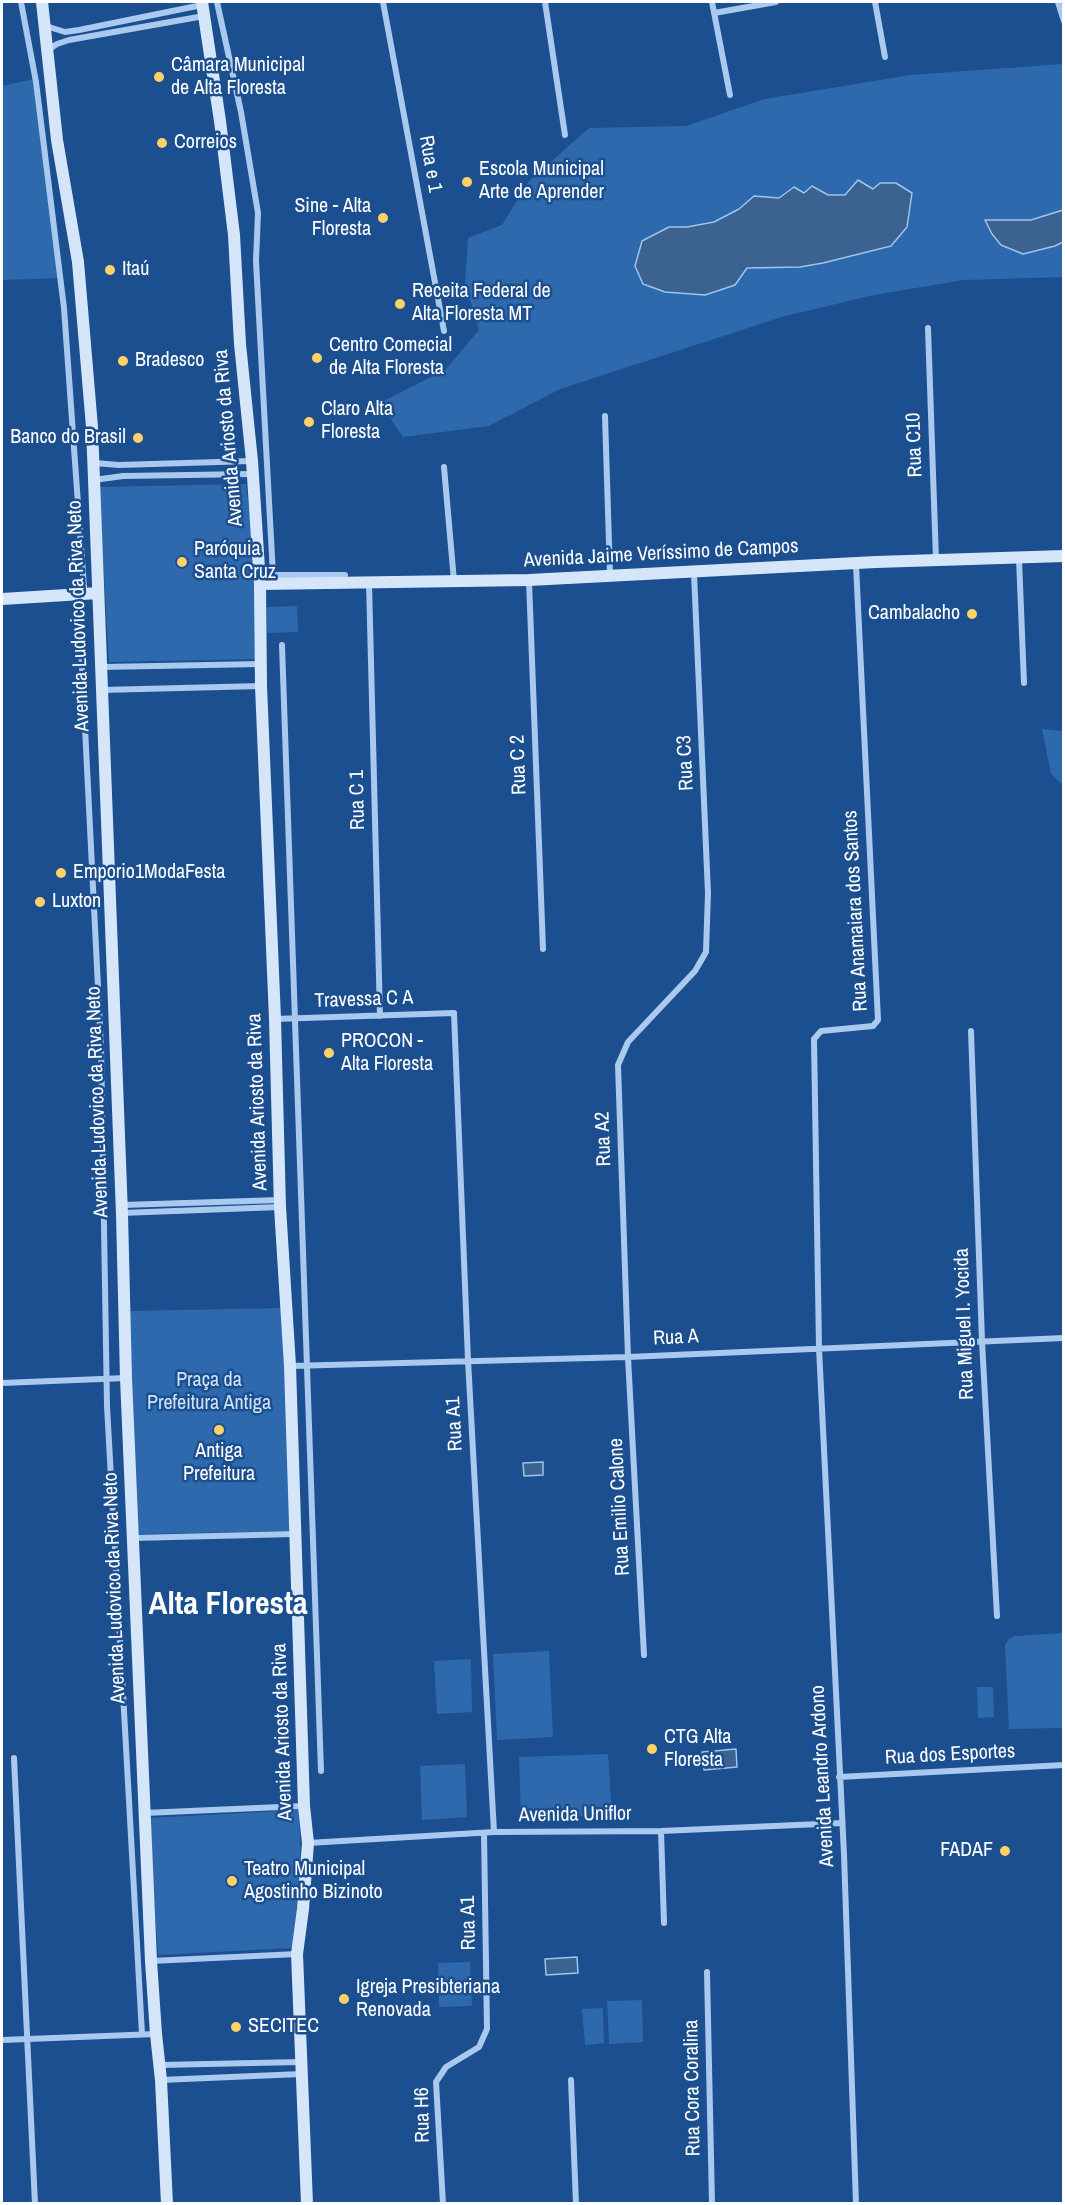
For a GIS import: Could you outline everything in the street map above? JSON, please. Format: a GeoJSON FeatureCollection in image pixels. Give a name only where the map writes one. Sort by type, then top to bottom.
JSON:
{"type":"FeatureCollection","features":[{"type":"Feature","properties":{"kind":"street"},"geometry":{"type":"LineString","coordinates":[[21,2],[36,82],[64,308],[84,588]]}},
{"type":"Feature","properties":{"kind":"street","name":"Avenida Ludovico da Riva Neto"},"geometry":{"type":"LineString","coordinates":[[42,2],[57,140],[78,262],[94,480],[144,1813],[151,1961],[161,2080],[166,2204]]}},
{"type":"Feature","properties":{"kind":"street"},"geometry":{"type":"LineString","coordinates":[[217,2],[241,112],[258,213],[256,261],[273,575],[345,574]]}},
{"type":"Feature","properties":{"kind":"street","name":"Rua e 1"},"geometry":{"type":"LineString","coordinates":[[383,2],[444,332]]}},
{"type":"Feature","properties":{"kind":"street"},"geometry":{"type":"LineString","coordinates":[[545,2],[565,135]]}},
{"type":"Feature","properties":{"kind":"street"},"geometry":{"type":"LineString","coordinates":[[712,2],[730,95]]}},
{"type":"Feature","properties":{"kind":"street"},"geometry":{"type":"LineString","coordinates":[[714,13],[776,2]]}},
{"type":"Feature","properties":{"kind":"street"},"geometry":{"type":"LineString","coordinates":[[875,2],[885,57]]}},
{"type":"Feature","properties":{"kind":"street"},"geometry":{"type":"LineString","coordinates":[[1058,2],[1064,21]]}},
{"type":"Feature","properties":{"kind":"street"},"geometry":{"type":"LineString","coordinates":[[46,26],[65,32],[202,7]]}},
{"type":"Feature","properties":{"kind":"street"},"geometry":{"type":"LineString","coordinates":[[48,50],[69,40],[202,7]]}},
{"type":"Feature","properties":{"kind":"street","name":"Avenida Ariosto da Riva"},"geometry":{"type":"LineString","coordinates":[[202,7],[220,121],[234,235],[240,344],[260,584],[261,686],[280,1203],[291,1366],[304,1806],[308,1843],[297,1954],[307,2204]]}},
{"type":"Feature","properties":{"kind":"street","name":"Rua C10"},"geometry":{"type":"LineString","coordinates":[[928,328],[936,560]]}},
{"type":"Feature","properties":{"kind":"street"},"geometry":{"type":"LineString","coordinates":[[605,416],[610,575]]}},
{"type":"Feature","properties":{"kind":"street"},"geometry":{"type":"LineString","coordinates":[[93,463],[252,467]]}},
{"type":"Feature","properties":{"kind":"street"},"geometry":{"type":"LineString","coordinates":[[175,476],[176,464]]}},
{"type":"Feature","properties":{"kind":"street"},"geometry":{"type":"LineString","coordinates":[[94,480],[123,476],[175,476],[252,467]]}},
{"type":"Feature","properties":{"kind":"street"},"geometry":{"type":"LineString","coordinates":[[444,467],[454,581]]}},
{"type":"Feature","properties":{"kind":"street","name":"Avenida Jaime Veríssimo de Campos"},"geometry":{"type":"LineString","coordinates":[[260,584],[529,580],[1064,556]]}},
{"type":"Feature","properties":{"kind":"street"},"geometry":{"type":"LineString","coordinates":[[1020,559],[1024,683]]}},
{"type":"Feature","properties":{"kind":"street","name":"Rua Anamaiara dos Santos"},"geometry":{"type":"LineString","coordinates":[[819,1348],[814,1040],[821,1031],[873,1026],[878,1020],[856,565]]}},
{"type":"Feature","properties":{"kind":"street","name":"Rua C3"},"geometry":{"type":"LineString","coordinates":[[694,573],[708,893],[706,952]]}},
{"type":"Feature","properties":{"kind":"street","name":"Rua C 2"},"geometry":{"type":"LineString","coordinates":[[529,580],[543,949]]}},
{"type":"Feature","properties":{"kind":"street","name":"Rua C 1"},"geometry":{"type":"LineString","coordinates":[[369,582],[380,1016]]}},
{"type":"Feature","properties":{"kind":"street"},"geometry":{"type":"LineString","coordinates":[[2,599],[98,593]]}},
{"type":"Feature","properties":{"kind":"street"},"geometry":{"type":"LineString","coordinates":[[80,608],[101,1047],[106,1379],[142,2034]]}},
{"type":"Feature","properties":{"kind":"street"},"geometry":{"type":"LineString","coordinates":[[282,645],[321,1771]]}},
{"type":"Feature","properties":{"kind":"street"},"geometry":{"type":"LineString","coordinates":[[101,667],[261,664]]}},
{"type":"Feature","properties":{"kind":"street"},"geometry":{"type":"LineString","coordinates":[[101,690],[261,686]]}},
{"type":"Feature","properties":{"kind":"street","name":"Rua A2"},"geometry":{"type":"LineString","coordinates":[[628,1357],[618,1065],[628,1042],[695,970],[706,952]]}},
{"type":"Feature","properties":{"kind":"street","name":"Travessa C A"},"geometry":{"type":"LineString","coordinates":[[275,1019],[454,1013]]}},
{"type":"Feature","properties":{"kind":"street","name":"Rua A1"},"geometry":{"type":"LineString","coordinates":[[454,1013],[468,1360],[494,1832]]}},
{"type":"Feature","properties":{"kind":"street","name":"Rua Miguel I. Yocida"},"geometry":{"type":"LineString","coordinates":[[972,1031],[982,1341],[997,1616]]}},
{"type":"Feature","properties":{"kind":"street"},"geometry":{"type":"LineString","coordinates":[[122,1209],[202,1202],[280,1203]]}},
{"type":"Feature","properties":{"kind":"street"},"geometry":{"type":"LineString","coordinates":[[202,1202],[202,1210]]}},
{"type":"Feature","properties":{"kind":"street"},"geometry":{"type":"LineString","coordinates":[[176,1203],[176,1211]]}},
{"type":"Feature","properties":{"kind":"street"},"geometry":{"type":"LineString","coordinates":[[122,1209],[176,1211],[280,1203]]}},
{"type":"Feature","properties":{"kind":"street","name":"Rua A"},"geometry":{"type":"LineString","coordinates":[[291,1366],[628,1357],[1064,1338]]}},
{"type":"Feature","properties":{"kind":"street","name":"Avenida Leandro Ardono"},"geometry":{"type":"LineString","coordinates":[[819,1348],[842,1823],[856,2204]]}},
{"type":"Feature","properties":{"kind":"street","name":"Rua Emilio Calone"},"geometry":{"type":"LineString","coordinates":[[628,1357],[644,1655]]}},
{"type":"Feature","properties":{"kind":"street"},"geometry":{"type":"LineString","coordinates":[[2,1383],[126,1378]]}},
{"type":"Feature","properties":{"kind":"street"},"geometry":{"type":"LineString","coordinates":[[133,1538],[296,1534]]}},
{"type":"Feature","properties":{"kind":"street"},"geometry":{"type":"LineString","coordinates":[[14,1758],[35,2204]]}},
{"type":"Feature","properties":{"kind":"street","name":"Rua dos Esportes"},"geometry":{"type":"LineString","coordinates":[[839,1777],[1064,1766]]}},
{"type":"Feature","properties":{"kind":"street"},"geometry":{"type":"LineString","coordinates":[[144,1813],[304,1806]]}},
{"type":"Feature","properties":{"kind":"street","name":"Avenida Uniflor"},"geometry":{"type":"LineString","coordinates":[[308,1843],[494,1832],[661,1831],[842,1823]]}},
{"type":"Feature","properties":{"kind":"street"},"geometry":{"type":"LineString","coordinates":[[661,1831],[664,1923]]}},
{"type":"Feature","properties":{"kind":"street","name":"Rua A1"},"geometry":{"type":"LineString","coordinates":[[479,2047],[487,2029],[484,1833]]}},
{"type":"Feature","properties":{"kind":"street"},"geometry":{"type":"LineString","coordinates":[[151,1961],[297,1954]]}},
{"type":"Feature","properties":{"kind":"street","name":"Rua Cora Coralina"},"geometry":{"type":"LineString","coordinates":[[707,1972],[712,2204]]}},
{"type":"Feature","properties":{"kind":"street"},"geometry":{"type":"LineString","coordinates":[[2,2040],[156,2034]]}},
{"type":"Feature","properties":{"kind":"street","name":"Rua H6"},"geometry":{"type":"LineString","coordinates":[[443,2204],[436,2082],[446,2067],[479,2047]]}},
{"type":"Feature","properties":{"kind":"street"},"geometry":{"type":"LineString","coordinates":[[238,2063],[238,2076]]}},
{"type":"Feature","properties":{"kind":"street"},"geometry":{"type":"LineString","coordinates":[[160,2065],[238,2063],[301,2068]]}},
{"type":"Feature","properties":{"kind":"street"},"geometry":{"type":"LineString","coordinates":[[161,2080],[238,2076],[301,2068]]}},
{"type":"Feature","properties":{"kind":"street"},"geometry":{"type":"LineString","coordinates":[[571,2080],[576,2204]]}},
{"type":"Feature","properties":{"kind":"green space"},"geometry":{"type":"Polygon","coordinates":[[[1063,64],[1063,277],[964,280],[874,295],[785,316],[560,389],[489,426],[403,437],[380,403],[446,369],[479,330],[465,282],[468,238],[502,225],[529,181],[589,128],[686,126],[765,99],[910,75],[1063,64]]]}},
{"type":"Feature","properties":{"kind":"green space"},"geometry":{"type":"Polygon","coordinates":[[[38,78],[62,278],[2,280],[2,86],[38,78]]]}},
{"type":"Feature","properties":{"kind":"green space"},"geometry":{"type":"Polygon","coordinates":[[[246,484],[258,587],[256,659],[109,662],[99,487],[246,484]]]}},
{"type":"Feature","properties":{"kind":"green space"},"geometry":{"type":"Polygon","coordinates":[[[297,606],[298,632],[267,633],[267,607],[297,606]]]}},
{"type":"Feature","properties":{"kind":"green space"},"geometry":{"type":"Polygon","coordinates":[[[1042,729],[1063,731],[1063,785],[1051,774],[1042,729]]]}},
{"type":"Feature","properties":{"kind":"green space","name":"Praça da Prefeitura Antiga"},"geometry":{"type":"Polygon","coordinates":[[[284,1308],[292,1531],[136,1534],[128,1311],[284,1308]]]}},
{"type":"Feature","properties":{"kind":"green space"},"geometry":{"type":"Polygon","coordinates":[[[1063,1633],[1063,1728],[1009,1729],[1005,1645],[1015,1636],[1063,1633]]]}},
{"type":"Feature","properties":{"kind":"green space"},"geometry":{"type":"Polygon","coordinates":[[[549,1651],[553,1737],[497,1740],[493,1654],[549,1651]]]}},
{"type":"Feature","properties":{"kind":"green space"},"geometry":{"type":"Polygon","coordinates":[[[471,1659],[472,1712],[437,1714],[434,1661],[471,1659]]]}},
{"type":"Feature","properties":{"kind":"green space"},"geometry":{"type":"Polygon","coordinates":[[[977,1687],[993,1687],[994,1717],[978,1718],[977,1687]]]}},
{"type":"Feature","properties":{"kind":"green space"},"geometry":{"type":"Polygon","coordinates":[[[608,1754],[612,1815],[521,1818],[519,1757],[608,1754]]]}},
{"type":"Feature","properties":{"kind":"green space"},"geometry":{"type":"Polygon","coordinates":[[[465,1764],[467,1817],[422,1820],[420,1766],[465,1764]]]}},
{"type":"Feature","properties":{"kind":"green space"},"geometry":{"type":"Polygon","coordinates":[[[299,1810],[301,1869],[299,1906],[292,1948],[158,1955],[148,1818],[299,1810]]]}},
{"type":"Feature","properties":{"kind":"green space"},"geometry":{"type":"Polygon","coordinates":[[[470,1962],[472,2006],[439,2007],[438,1963],[470,1962]]]}},
{"type":"Feature","properties":{"kind":"green space"},"geometry":{"type":"Polygon","coordinates":[[[642,2000],[643,2042],[609,2044],[607,2001],[642,2000]]]}},
{"type":"Feature","properties":{"kind":"green space"},"geometry":{"type":"Polygon","coordinates":[[[603,2008],[604,2043],[585,2045],[582,2009],[603,2008]]]}},
{"type":"Feature","properties":{"kind":"shaded area"},"geometry":{"type":"Polygon","coordinates":[[[858,180],[873,189],[880,183],[896,183],[912,193],[907,227],[891,246],[800,267],[747,268],[735,285],[705,295],[665,292],[643,284],[635,266],[642,241],[669,227],[687,227],[714,222],[739,209],[754,196],[779,198],[794,187],[804,193],[812,186],[828,195],[845,195],[858,180]]]}},
{"type":"Feature","properties":{"kind":"shaded area"},"geometry":{"type":"Polygon","coordinates":[[[1063,210],[1063,242],[1023,254],[1001,245],[985,220],[1031,220],[1063,210]]]}},
{"type":"Feature","properties":{"kind":"shaded area"},"geometry":{"type":"Polygon","coordinates":[[[543,1462],[543,1475],[524,1476],[523,1463],[543,1462]]]}},
{"type":"Feature","properties":{"kind":"shaded area"},"geometry":{"type":"Polygon","coordinates":[[[736,1749],[737,1767],[704,1770],[702,1752],[736,1749]]]}},
{"type":"Feature","properties":{"kind":"shaded area"},"geometry":{"type":"Polygon","coordinates":[[[577,1957],[578,1973],[546,1975],[545,1959],[577,1957]]]}},
{"type":"Feature","properties":{"kind":"place","name":"Câmara Municipal de Alta Floresta"},"geometry":{"type":"Point","coordinates":[159,77]}},
{"type":"Feature","properties":{"kind":"place","name":"Correios"},"geometry":{"type":"Point","coordinates":[162,143]}},
{"type":"Feature","properties":{"kind":"place","name":"Escola Municipal Arte de Aprender"},"geometry":{"type":"Point","coordinates":[467,182]}},
{"type":"Feature","properties":{"kind":"place","name":"Sine - Alta Floresta"},"geometry":{"type":"Point","coordinates":[383,218]}},
{"type":"Feature","properties":{"kind":"place","name":"Itaú"},"geometry":{"type":"Point","coordinates":[110,270]}},
{"type":"Feature","properties":{"kind":"place","name":"Receita Federal de Alta Floresta MT"},"geometry":{"type":"Point","coordinates":[400,304]}},
{"type":"Feature","properties":{"kind":"place","name":"Centro Comecial de Alta Floresta"},"geometry":{"type":"Point","coordinates":[317,358]}},
{"type":"Feature","properties":{"kind":"place","name":"Bradesco"},"geometry":{"type":"Point","coordinates":[123,361]}},
{"type":"Feature","properties":{"kind":"place","name":"Claro Alta Floresta"},"geometry":{"type":"Point","coordinates":[309,422]}},
{"type":"Feature","properties":{"kind":"place","name":"Banco do Brasil"},"geometry":{"type":"Point","coordinates":[138,438]}},
{"type":"Feature","properties":{"kind":"place","name":"Paróquia Santa Cruz"},"geometry":{"type":"Point","coordinates":[182,562]}},
{"type":"Feature","properties":{"kind":"place","name":"Cambalacho"},"geometry":{"type":"Point","coordinates":[972,614]}},
{"type":"Feature","properties":{"kind":"place","name":"Emporio1ModaFesta"},"geometry":{"type":"Point","coordinates":[61,873]}},
{"type":"Feature","properties":{"kind":"place","name":"Luxton"},"geometry":{"type":"Point","coordinates":[40,902]}},
{"type":"Feature","properties":{"kind":"place","name":"PROCON - Alta Floresta"},"geometry":{"type":"Point","coordinates":[329,1053]}},
{"type":"Feature","properties":{"kind":"place","name":"Antiga Prefeitura"},"geometry":{"type":"Point","coordinates":[219,1430]}},
{"type":"Feature","properties":{"kind":"place","name":"CTG Alta Floresta"},"geometry":{"type":"Point","coordinates":[652,1749]}},
{"type":"Feature","properties":{"kind":"place","name":"FADAF"},"geometry":{"type":"Point","coordinates":[1005,1851]}},
{"type":"Feature","properties":{"kind":"place","name":"Teatro Municipal Agostinho Bizinoto"},"geometry":{"type":"Point","coordinates":[232,1881]}},
{"type":"Feature","properties":{"kind":"place","name":"Igreja Presibteriana Renovada"},"geometry":{"type":"Point","coordinates":[344,1999]}},
{"type":"Feature","properties":{"kind":"place","name":"SECITEC"},"geometry":{"type":"Point","coordinates":[236,2027]}},
{"type":"Feature","properties":{"kind":"district","name":"Alta Floresta"},"geometry":{"type":"Point","coordinates":[228,1605]}}]}
